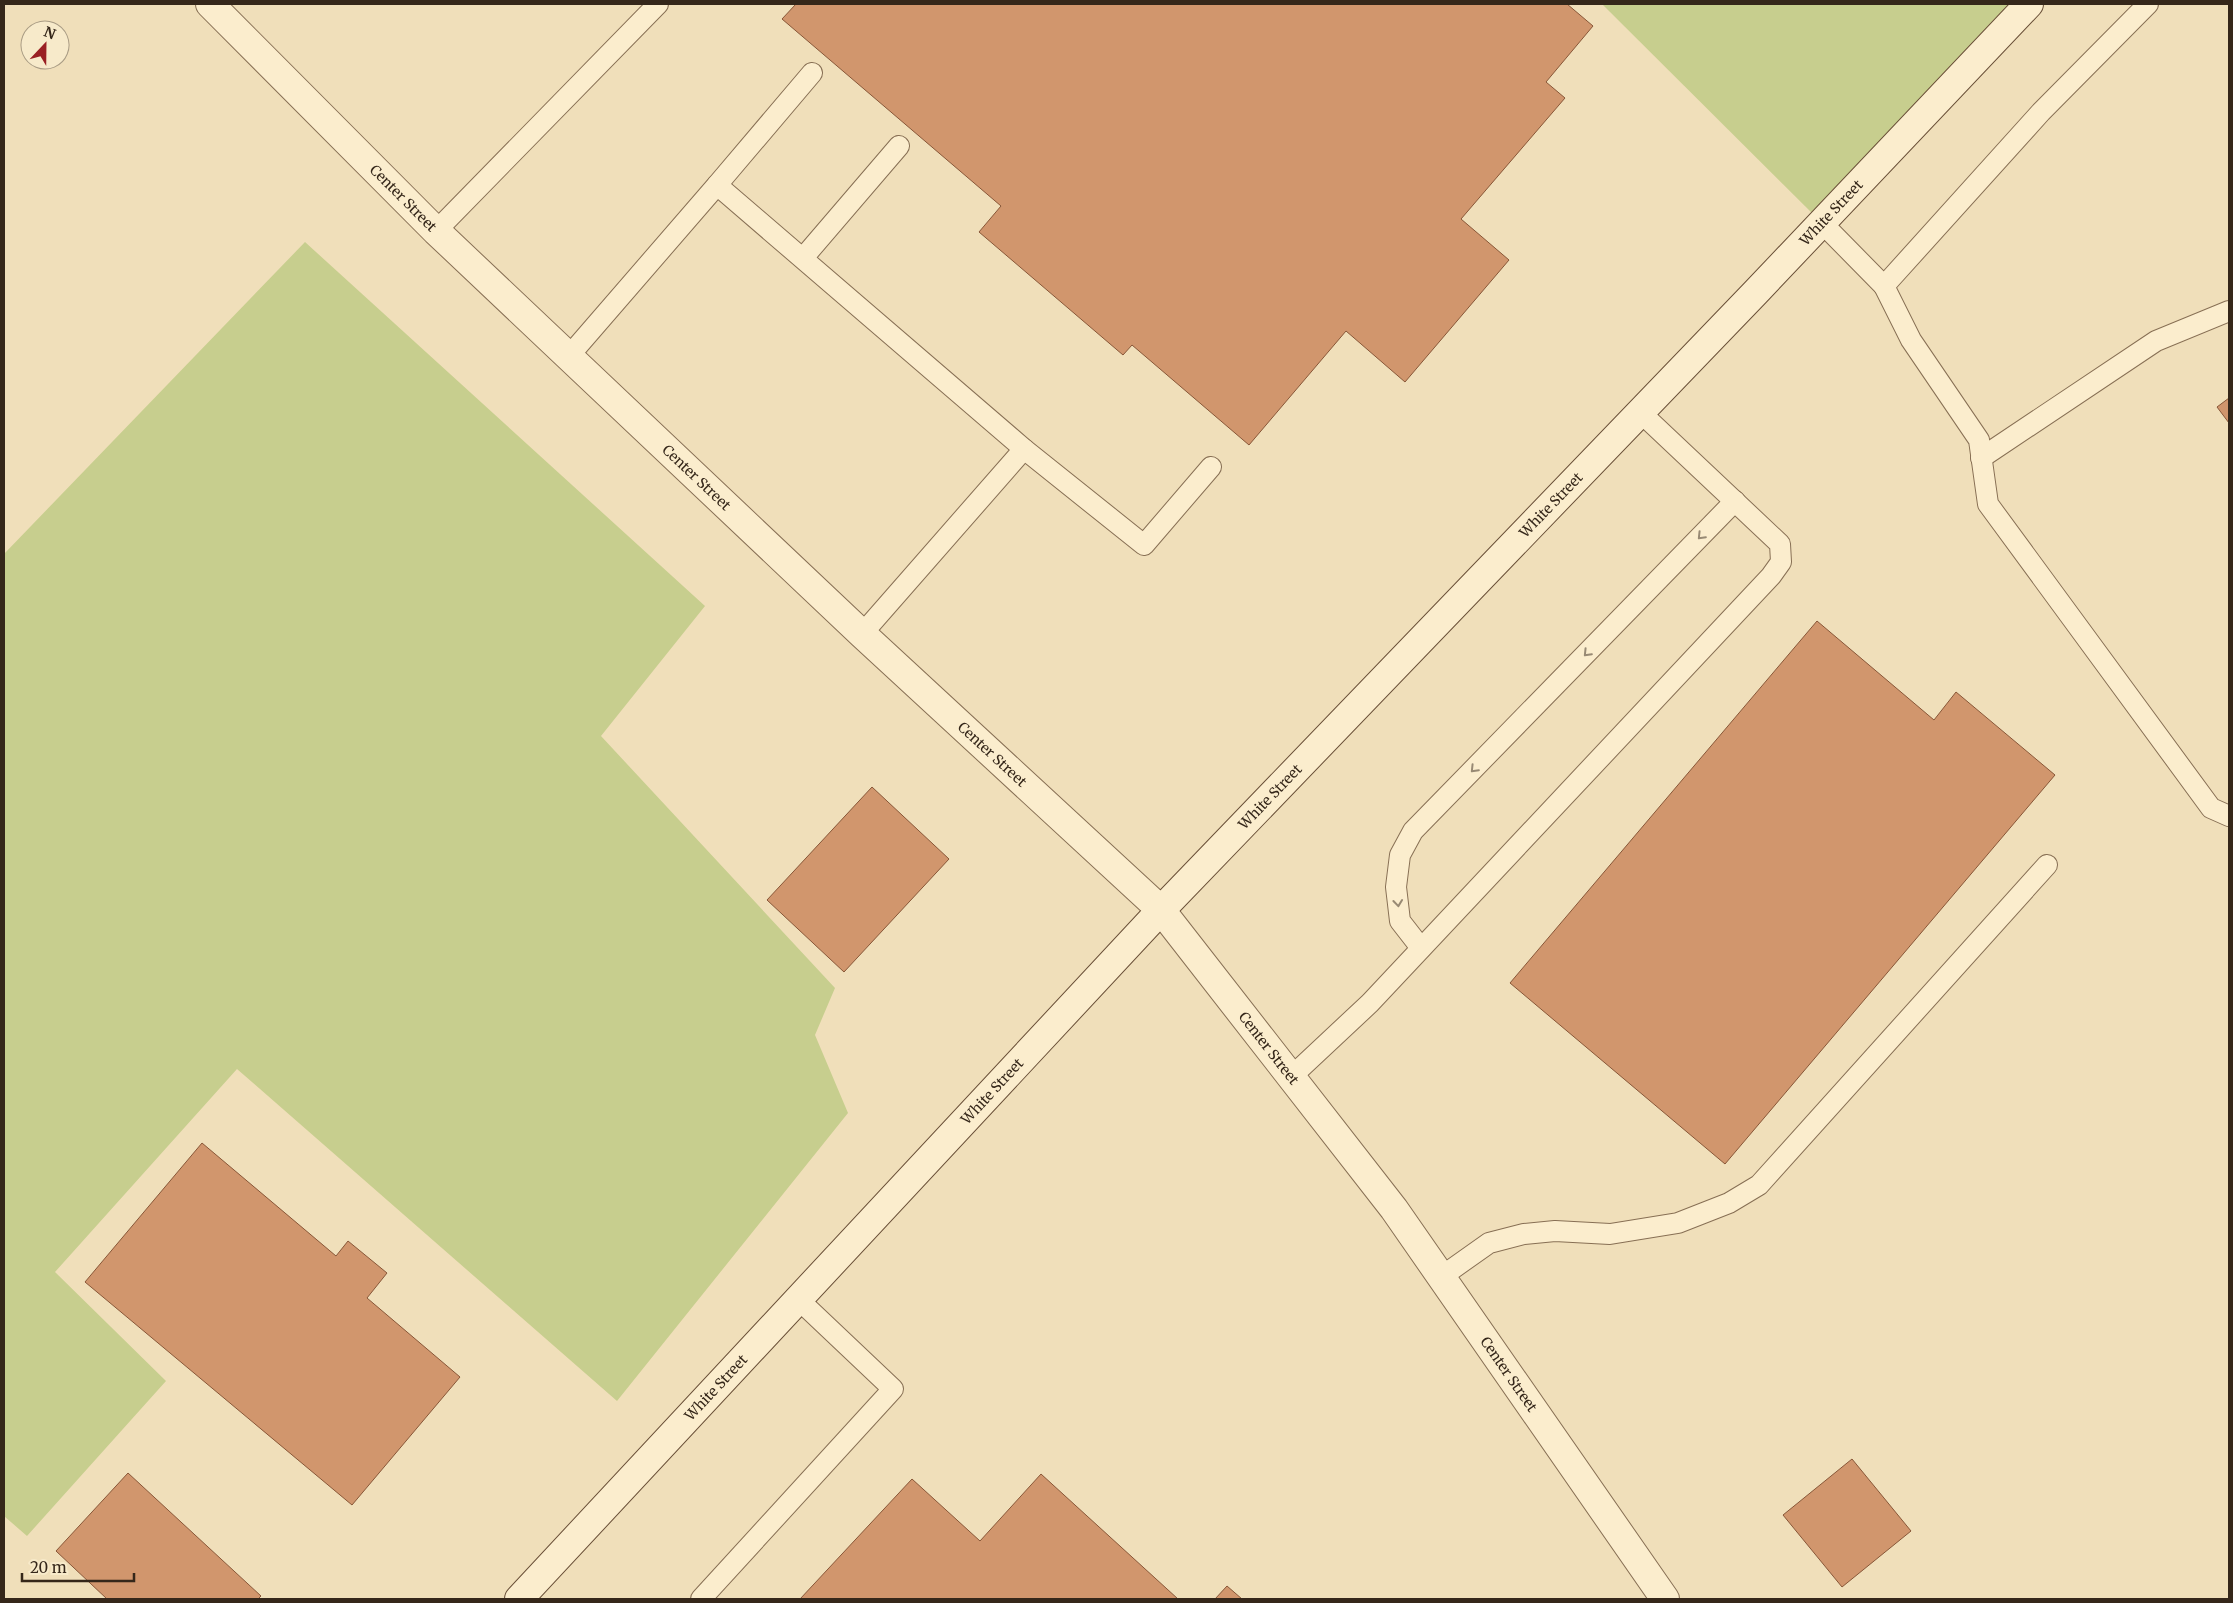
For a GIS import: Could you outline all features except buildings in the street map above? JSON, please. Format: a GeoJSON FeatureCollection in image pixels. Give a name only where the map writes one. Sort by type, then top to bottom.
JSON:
{"type":"FeatureCollection","features":[{"type":"Feature","properties":{"kind":"street","name":"Center Street"},"geometry":{"type":"LineString","coordinates":[[210,4],[436,231],[862,634],[1161,910],[1394,1209],[1665,1599]]}},
{"type":"Feature","properties":{"kind":"street","name":"White Street"},"geometry":{"type":"LineString","coordinates":[[522,1598],[1161,910],[2029,4]]}},
{"type":"Feature","properties":{"kind":"lane"},"geometry":{"type":"LineString","coordinates":[[436,231],[658,4]]}},
{"type":"Feature","properties":{"kind":"lane"},"geometry":{"type":"LineString","coordinates":[[1884,286],[2041,112],[2148,4]]}},
{"type":"Feature","properties":{"kind":"lane"},"geometry":{"type":"LineString","coordinates":[[569,356],[812,73]]}},
{"type":"Feature","properties":{"kind":"lane"},"geometry":{"type":"LineString","coordinates":[[803,258],[899,146]]}},
{"type":"Feature","properties":{"kind":"lane"},"geometry":{"type":"LineString","coordinates":[[717,185],[1024,448],[1144,545],[1211,467]]}},
{"type":"Feature","properties":{"kind":"lane"},"geometry":{"type":"LineString","coordinates":[[1822,222],[1884,286],[1911,340],[1979,440],[1988,504],[2211,808],[2229,816]]}},
{"type":"Feature","properties":{"kind":"lane"},"geometry":{"type":"LineString","coordinates":[[1981,458],[2156,341],[2229,311]]}},
{"type":"Feature","properties":{"kind":"lane"},"geometry":{"type":"LineString","coordinates":[[1291,1077],[1370,1002],[1782,562],[1780,544],[1640,412]]}},
{"type":"Feature","properties":{"kind":"lane"},"geometry":{"type":"LineString","coordinates":[[862,634],[1024,448]]}},
{"type":"Feature","properties":{"kind":"lane"},"geometry":{"type":"LineString","coordinates":[[1421,948],[1400,921],[1396,887],[1400,855],[1413,831],[1735,502]]}},
{"type":"Feature","properties":{"kind":"lane"},"geometry":{"type":"LineString","coordinates":[[1441,1277],[1489,1243],[1524,1234],[1555,1231],[1610,1234],[1678,1223],[1729,1203],[1759,1185],[2047,865]]}},
{"type":"Feature","properties":{"kind":"lane"},"geometry":{"type":"LineString","coordinates":[[701,1599],[894,1389],[798,1299]]}},
{"type":"Feature","properties":{"kind":"green space"},"geometry":{"type":"Polygon","coordinates":[[[1602,4],[2029,4],[1822,223],[1602,4]]]}},
{"type":"Feature","properties":{"kind":"green space"},"geometry":{"type":"Polygon","coordinates":[[[305,242],[705,606],[601,736],[835,988],[815,1035],[848,1113],[617,1401],[237,1069],[55,1272],[166,1381],[27,1536],[4,1516],[4,554],[305,242]]]}}]}
